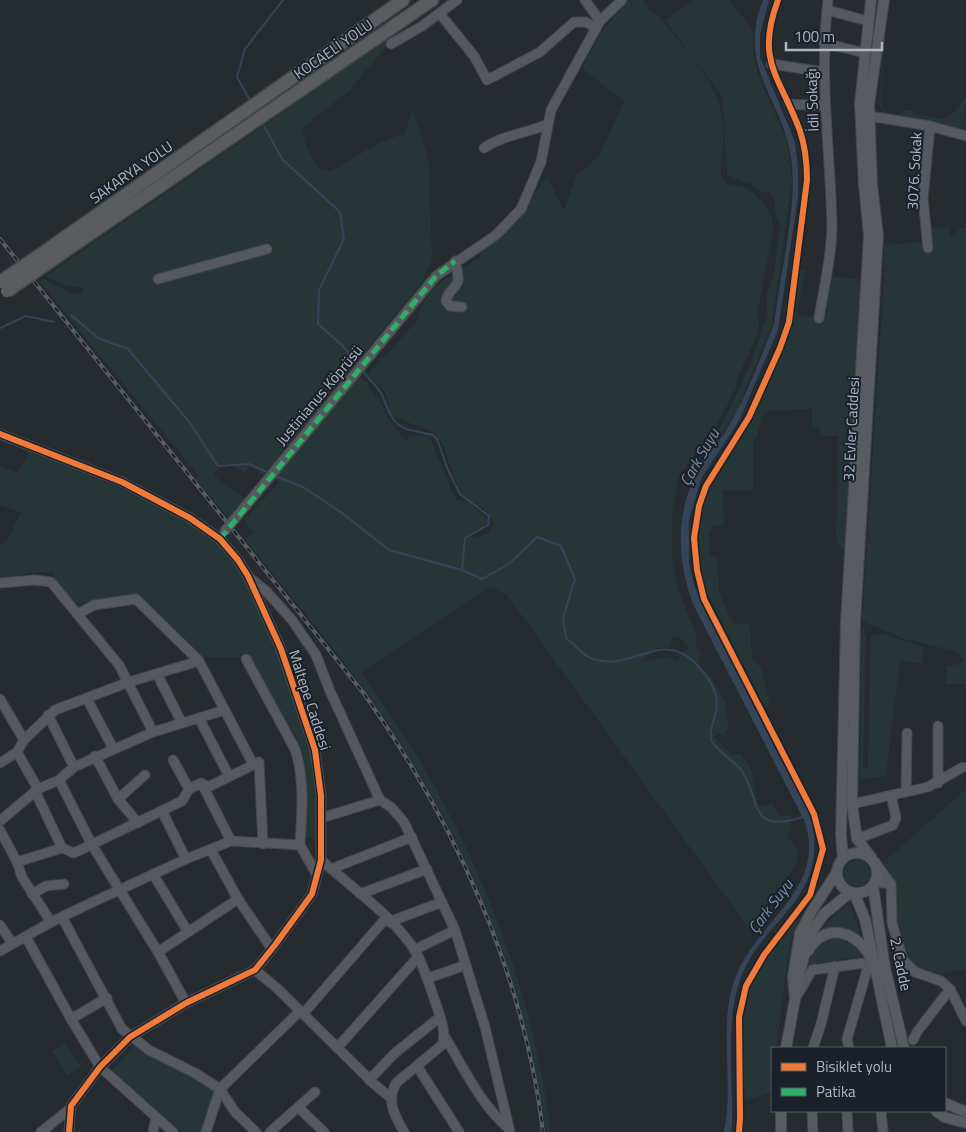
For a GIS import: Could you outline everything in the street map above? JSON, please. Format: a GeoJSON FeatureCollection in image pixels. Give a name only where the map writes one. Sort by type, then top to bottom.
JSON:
{"type":"FeatureCollection","features":[{"type":"Feature","properties":{"kind":"highway","name":"SAKARYA YOLU"},"geometry":{"type":"LineString","coordinates":[[48,256],[236,117],[403,0]]}},
{"type":"Feature","properties":{"kind":"highway","name":"KOCAELİ YOLU"},"geometry":{"type":"LineString","coordinates":[[48,256],[277,107],[432,0]]}},
{"type":"Feature","properties":{"kind":"highway"},"geometry":{"type":"LineString","coordinates":[[2,290],[48,256]]}},
{"type":"Feature","properties":{"kind":"main road","name":"32 Evler Caddesi"},"geometry":{"type":"LineString","coordinates":[[843,859],[841,835],[846,622],[869,236],[864,185],[860,104],[868,20],[872,0]]}},
{"type":"Feature","properties":{"kind":"main road","name":"32 Evler Caddesi"},"geometry":{"type":"LineString","coordinates":[[873,860],[857,839],[852,804],[855,622],[878,236],[872,184],[869,105],[884,0]]}},
{"type":"Feature","properties":{"kind":"main road"},"geometry":{"type":"LineString","coordinates":[[795,995],[793,976],[800,933],[843,859],[848,855],[859,852],[873,860],[878,875],[875,884],[861,893],[852,893],[840,884],[837,872]]}},
{"type":"Feature","properties":{"kind":"main road","name":"2. Cadde"},"geometry":{"type":"LineString","coordinates":[[875,884],[885,968],[904,1047]]}},
{"type":"Feature","properties":{"kind":"main road"},"geometry":{"type":"LineString","coordinates":[[786,1047],[795,995],[812,932],[824,914],[852,893]]}},
{"type":"Feature","properties":{"kind":"main road","name":"2. Cadde"},"geometry":{"type":"LineString","coordinates":[[852,893],[864,919],[871,961],[892,1047]]}},
{"type":"Feature","properties":{"kind":"main road"},"geometry":{"type":"LineString","coordinates":[[804,958],[818,940],[829,934],[839,932],[856,938],[871,961]]}},
{"type":"Feature","properties":{"kind":"main road"},"geometry":{"type":"LineString","coordinates":[[946,1103],[966,1112]]}},
{"type":"Feature","properties":{"kind":"main road"},"geometry":{"type":"LineString","coordinates":[[781,1112],[781,1132]]}},
{"type":"Feature","properties":{"kind":"main road"},"geometry":{"type":"LineString","coordinates":[[938,1112],[966,1123]]}},
{"type":"Feature","properties":{"kind":"street"},"geometry":{"type":"LineString","coordinates":[[391,44],[440,14],[457,0]]}},
{"type":"Feature","properties":{"kind":"street"},"geometry":{"type":"LineString","coordinates":[[585,0],[598,24]]}},
{"type":"Feature","properties":{"kind":"street","name":"Justinianus Köprüsü"},"geometry":{"type":"LineString","coordinates":[[222,535],[436,276],[454,261],[472,253],[496,235],[521,208],[541,162],[551,110],[598,24],[622,0]]}},
{"type":"Feature","properties":{"kind":"street","name":"İdil Sokağı"},"geometry":{"type":"LineString","coordinates":[[819,318],[832,225],[824,72],[824,43],[828,0]]}},
{"type":"Feature","properties":{"kind":"street"},"geometry":{"type":"LineString","coordinates":[[826,10],[868,20]]}},
{"type":"Feature","properties":{"kind":"street"},"geometry":{"type":"LineString","coordinates":[[440,14],[474,56],[487,80],[540,52],[574,22],[598,24]]}},
{"type":"Feature","properties":{"kind":"street"},"geometry":{"type":"LineString","coordinates":[[824,43],[865,52]]}},
{"type":"Feature","properties":{"kind":"street"},"geometry":{"type":"LineString","coordinates":[[771,64],[824,72]]}},
{"type":"Feature","properties":{"kind":"street"},"geometry":{"type":"LineString","coordinates":[[789,104],[825,106]]}},
{"type":"Feature","properties":{"kind":"street"},"geometry":{"type":"LineString","coordinates":[[869,116],[930,126],[966,136]]}},
{"type":"Feature","properties":{"kind":"street"},"geometry":{"type":"LineString","coordinates":[[484,148],[509,136],[532,131],[548,124]]}},
{"type":"Feature","properties":{"kind":"street","name":"3076. Sokak"},"geometry":{"type":"LineString","coordinates":[[928,248],[923,198],[930,126]]}},
{"type":"Feature","properties":{"kind":"street"},"geometry":{"type":"LineString","coordinates":[[158,279],[267,249]]}},
{"type":"Feature","properties":{"kind":"street"},"geometry":{"type":"LineString","coordinates":[[454,261],[458,278],[457,283],[447,295],[446,301],[450,306],[462,307]]}},
{"type":"Feature","properties":{"kind":"street","name":"Maltepe Caddesi"},"geometry":{"type":"LineString","coordinates":[[0,434],[122,482],[222,535],[248,576],[281,648],[315,750],[321,818],[321,860],[312,894],[255,970],[186,1003],[130,1037],[100,1067],[70,1108],[41,1132]]}},
{"type":"Feature","properties":{"kind":"street"},"geometry":{"type":"LineString","coordinates":[[248,576],[266,591],[292,620],[316,655],[330,691],[380,800],[391,807],[404,822],[412,837],[455,930],[485,1027],[509,1130]]}},
{"type":"Feature","properties":{"kind":"street"},"geometry":{"type":"LineString","coordinates":[[0,583],[35,580],[51,582],[119,665],[153,732]]}},
{"type":"Feature","properties":{"kind":"street"},"geometry":{"type":"LineString","coordinates":[[78,614],[94,605],[136,599],[199,661],[253,764]]}},
{"type":"Feature","properties":{"kind":"street"},"geometry":{"type":"LineString","coordinates":[[246,659],[295,749],[300,763],[302,814],[300,845],[317,874]]}},
{"type":"Feature","properties":{"kind":"street"},"geometry":{"type":"LineString","coordinates":[[0,762],[17,752],[24,740],[55,710],[129,682],[199,661]]}},
{"type":"Feature","properties":{"kind":"street"},"geometry":{"type":"LineString","coordinates":[[157,674],[182,723]]}},
{"type":"Feature","properties":{"kind":"street"},"geometry":{"type":"LineString","coordinates":[[0,699],[24,740]]}},
{"type":"Feature","properties":{"kind":"street"},"geometry":{"type":"LineString","coordinates":[[87,699],[112,748]]}},
{"type":"Feature","properties":{"kind":"street"},"geometry":{"type":"LineString","coordinates":[[0,821],[36,790],[59,780],[74,767],[95,756],[153,732],[225,710]]}},
{"type":"Feature","properties":{"kind":"street"},"geometry":{"type":"LineString","coordinates":[[48,715],[74,767]]}},
{"type":"Feature","properties":{"kind":"street"},"geometry":{"type":"LineString","coordinates":[[199,718],[229,776]]}},
{"type":"Feature","properties":{"kind":"street"},"geometry":{"type":"LineString","coordinates":[[938,726],[938,783]]}},
{"type":"Feature","properties":{"kind":"street"},"geometry":{"type":"LineString","coordinates":[[906,792],[907,733]]}},
{"type":"Feature","properties":{"kind":"street"},"geometry":{"type":"LineString","coordinates":[[17,752],[62,848]]}},
{"type":"Feature","properties":{"kind":"street"},"geometry":{"type":"LineString","coordinates":[[95,756],[118,799],[138,823]]}},
{"type":"Feature","properties":{"kind":"street"},"geometry":{"type":"LineString","coordinates":[[173,760],[189,789]]}},
{"type":"Feature","properties":{"kind":"street"},"geometry":{"type":"LineString","coordinates":[[201,783],[208,787],[259,762],[261,772],[263,844]]}},
{"type":"Feature","properties":{"kind":"street"},"geometry":{"type":"LineString","coordinates":[[852,804],[938,783],[963,768]]}},
{"type":"Feature","properties":{"kind":"street"},"geometry":{"type":"LineString","coordinates":[[118,799],[145,775]]}},
{"type":"Feature","properties":{"kind":"street"},"geometry":{"type":"LineString","coordinates":[[59,780],[92,845],[158,952],[186,1003]]}},
{"type":"Feature","properties":{"kind":"street"},"geometry":{"type":"LineString","coordinates":[[17,862],[62,848],[74,853],[182,801],[189,789],[201,783]]}},
{"type":"Feature","properties":{"kind":"street"},"geometry":{"type":"LineString","coordinates":[[201,783],[231,841]]}},
{"type":"Feature","properties":{"kind":"street"},"geometry":{"type":"LineString","coordinates":[[857,839],[893,825],[896,818],[891,796]]}},
{"type":"Feature","properties":{"kind":"street"},"geometry":{"type":"LineString","coordinates":[[321,818],[380,800]]}},
{"type":"Feature","properties":{"kind":"street"},"geometry":{"type":"LineString","coordinates":[[162,811],[186,859]]}},
{"type":"Feature","properties":{"kind":"street"},"geometry":{"type":"LineString","coordinates":[[0,830],[3,840],[17,862],[22,877],[51,922]]}},
{"type":"Feature","properties":{"kind":"street"},"geometry":{"type":"LineString","coordinates":[[332,869],[412,837]]}},
{"type":"Feature","properties":{"kind":"street"},"geometry":{"type":"LineString","coordinates":[[0,951],[51,922],[186,859],[231,841],[300,845]]}},
{"type":"Feature","properties":{"kind":"street"},"geometry":{"type":"LineString","coordinates":[[211,850],[238,899],[272,949]]}},
{"type":"Feature","properties":{"kind":"street"},"geometry":{"type":"LineString","coordinates":[[321,860],[387,920],[416,954],[428,978],[445,1037],[480,1096],[509,1130]]}},
{"type":"Feature","properties":{"kind":"street"},"geometry":{"type":"LineString","coordinates":[[873,860],[891,884],[892,923],[903,960],[915,972],[941,981],[950,989],[966,1021]]}},
{"type":"Feature","properties":{"kind":"street"},"geometry":{"type":"LineString","coordinates":[[360,894],[427,869]]}},
{"type":"Feature","properties":{"kind":"street"},"geometry":{"type":"LineString","coordinates":[[153,874],[188,932]]}},
{"type":"Feature","properties":{"kind":"street"},"geometry":{"type":"LineString","coordinates":[[32,894],[46,886],[64,884]]}},
{"type":"Feature","properties":{"kind":"street"},"geometry":{"type":"LineString","coordinates":[[875,884],[891,884]]}},
{"type":"Feature","properties":{"kind":"street"},"geometry":{"type":"LineString","coordinates":[[158,952],[238,899]]}},
{"type":"Feature","properties":{"kind":"street"},"geometry":{"type":"LineString","coordinates":[[206,1132],[220,1090],[301,1012],[387,920],[442,902]]}},
{"type":"Feature","properties":{"kind":"street"},"geometry":{"type":"LineString","coordinates":[[62,917],[122,1029],[149,1050],[195,1074],[220,1090],[234,1112],[256,1132]]}},
{"type":"Feature","properties":{"kind":"street"},"geometry":{"type":"LineString","coordinates":[[0,925],[12,944]]}},
{"type":"Feature","properties":{"kind":"street"},"geometry":{"type":"LineString","coordinates":[[337,1048],[416,954],[455,930]]}},
{"type":"Feature","properties":{"kind":"street"},"geometry":{"type":"LineString","coordinates":[[26,937],[100,1067],[173,1132]]}},
{"type":"Feature","properties":{"kind":"street"},"geometry":{"type":"LineString","coordinates":[[795,995],[812,970],[871,961],[847,1039],[849,1047]]}},
{"type":"Feature","properties":{"kind":"street"},"geometry":{"type":"LineString","coordinates":[[428,978],[466,965]]}},
{"type":"Feature","properties":{"kind":"street"},"geometry":{"type":"LineString","coordinates":[[813,1047],[822,1024],[835,966]]}},
{"type":"Feature","properties":{"kind":"street"},"geometry":{"type":"LineString","coordinates":[[255,970],[301,1012],[369,1080],[391,1098]]}},
{"type":"Feature","properties":{"kind":"street"},"geometry":{"type":"LineString","coordinates":[[913,1040],[950,989]]}},
{"type":"Feature","properties":{"kind":"street"},"geometry":{"type":"LineString","coordinates":[[71,1019],[107,998]]}},
{"type":"Feature","properties":{"kind":"street"},"geometry":{"type":"LineString","coordinates":[[369,1080],[394,1053],[440,1017]]}},
{"type":"Feature","properties":{"kind":"street"},"geometry":{"type":"LineString","coordinates":[[404,1132],[395,1116],[391,1098],[396,1084],[442,1045],[445,1037]]}},
{"type":"Feature","properties":{"kind":"street"},"geometry":{"type":"LineString","coordinates":[[417,1066],[459,1132]]}},
{"type":"Feature","properties":{"kind":"street"},"geometry":{"type":"LineString","coordinates":[[270,1132],[315,1092]]}},
{"type":"Feature","properties":{"kind":"street"},"geometry":{"type":"LineString","coordinates":[[69,1132],[70,1108]]}},
{"type":"Feature","properties":{"kind":"street"},"geometry":{"type":"LineString","coordinates":[[299,1108],[324,1132]]}},
{"type":"Feature","properties":{"kind":"street"},"geometry":{"type":"LineString","coordinates":[[812,1112],[813,1132]]}},
{"type":"Feature","properties":{"kind":"street"},"geometry":{"type":"LineString","coordinates":[[847,1112],[848,1132]]}},
{"type":"Feature","properties":{"kind":"street"},"geometry":{"type":"LineString","coordinates":[[881,1112],[883,1132]]}},
{"type":"Feature","properties":{"kind":"street"},"geometry":{"type":"LineString","coordinates":[[153,1132],[156,1118]]}},
{"type":"Feature","properties":{"kind":"shaded area"},"geometry":{"type":"Polygon","coordinates":[[[627,0],[642,0],[653,13],[657,14],[696,62],[705,75],[718,102],[724,132],[721,178],[728,184],[746,187],[763,203],[772,217],[773,230],[758,310],[759,331],[737,379],[736,388],[720,420],[680,474],[672,518],[672,557],[677,587],[697,637],[695,642],[698,651],[701,652],[699,662],[693,663],[700,665],[718,688],[725,703],[729,728],[723,736],[719,733],[714,737],[732,755],[741,754],[752,771],[758,807],[772,804],[779,816],[790,816],[791,829],[787,837],[797,848],[798,853],[793,869],[786,880],[748,927],[507,595],[490,587],[361,673],[397,724],[429,778],[459,833],[485,891],[508,949],[526,1009],[541,1070],[551,1132],[546,1132],[535,1074],[504,960],[484,905],[434,799],[404,748],[371,699],[325,638],[245,539],[253,532],[244,520],[280,482],[263,475],[251,466],[244,472],[224,463],[213,475],[245,499],[228,517],[196,480],[199,476],[40,282],[43,278],[70,293],[83,294],[82,290],[86,288],[65,286],[46,276],[269,122],[397,28],[399,31],[349,91],[302,128],[307,148],[319,168],[331,171],[379,143],[405,133],[413,109],[429,161],[432,260],[421,283],[350,370],[368,383],[375,398],[379,398],[386,415],[404,438],[407,440],[409,435],[427,436],[431,440],[456,500],[467,502],[488,519],[483,527],[468,535],[473,538],[487,534],[494,525],[492,519],[485,510],[470,501],[462,493],[438,437],[429,430],[401,420],[391,414],[386,394],[368,374],[418,320],[426,298],[442,282],[482,257],[479,250],[525,206],[547,177],[564,210],[577,175],[599,156],[624,101],[582,68],[600,35],[627,0]],[[679,636],[672,638],[670,647],[658,648],[640,662],[668,656],[678,661],[679,654],[688,648],[679,636]]]}},
{"type":"Feature","properties":{"kind":"shaded area"},"geometry":{"type":"Polygon","coordinates":[[[695,0],[730,0],[753,31],[753,55],[758,74],[787,142],[792,180],[772,325],[736,413],[718,440],[714,436],[724,420],[749,367],[767,315],[767,294],[774,272],[780,225],[774,210],[775,201],[770,193],[757,190],[750,182],[746,184],[727,174],[722,96],[665,20],[695,0]]]}},
{"type":"Feature","properties":{"kind":"shaded area"},"geometry":{"type":"Polygon","coordinates":[[[888,9],[881,96],[883,108],[886,112],[900,115],[905,110],[911,110],[916,114],[943,119],[955,111],[966,97],[964,132],[883,114],[879,104],[888,9]]]}},
{"type":"Feature","properties":{"kind":"shaded area"},"geometry":{"type":"Polygon","coordinates":[[[949,227],[949,235],[955,237],[959,229],[966,228],[966,684],[945,684],[947,667],[964,662],[962,657],[954,651],[905,639],[862,621],[884,278],[884,245],[924,242],[931,250],[930,228],[949,227]]]}},
{"type":"Feature","properties":{"kind":"shaded area"},"geometry":{"type":"Polygon","coordinates":[[[798,269],[805,271],[797,314],[826,319],[831,276],[862,280],[846,545],[841,550],[836,539],[838,436],[820,436],[820,427],[812,428],[812,409],[767,411],[763,414],[757,437],[753,441],[753,490],[723,491],[724,525],[714,526],[709,533],[710,556],[718,557],[719,593],[733,623],[750,624],[752,658],[761,668],[770,704],[765,707],[705,589],[698,559],[698,520],[715,473],[746,429],[790,331],[798,269]]]}},
{"type":"Feature","properties":{"kind":"shaded area"},"geometry":{"type":"Polygon","coordinates":[[[29,452],[96,478],[178,515],[191,522],[228,552],[245,576],[266,618],[313,751],[317,816],[315,841],[306,837],[303,754],[295,735],[265,686],[265,678],[257,673],[249,657],[202,657],[140,595],[76,603],[58,586],[54,573],[35,572],[0,578],[0,545],[6,543],[21,512],[0,505],[0,467],[18,473],[29,452]]]}},
{"type":"Feature","properties":{"kind":"shaded area"},"geometry":{"type":"Polygon","coordinates":[[[862,627],[866,635],[863,769],[868,768],[870,636],[883,634],[924,647],[922,663],[900,661],[886,776],[860,780],[862,627]]]}},
{"type":"Feature","properties":{"kind":"shaded area"},"geometry":{"type":"Polygon","coordinates":[[[966,789],[966,970],[928,972],[914,967],[906,958],[900,946],[892,875],[889,868],[883,863],[966,789]]]}},
{"type":"Feature","properties":{"kind":"shaded area"},"geometry":{"type":"Polygon","coordinates":[[[857,860],[866,864],[870,873],[866,882],[857,886],[848,882],[844,873],[848,864],[857,860]]]}},
{"type":"Feature","properties":{"kind":"shaded area"},"geometry":{"type":"Polygon","coordinates":[[[850,904],[860,934],[843,928],[822,930],[838,912],[850,904]]]}},
{"type":"Feature","properties":{"kind":"shaded area"},"geometry":{"type":"Polygon","coordinates":[[[801,913],[790,944],[776,1047],[771,1047],[770,1093],[743,1101],[741,1050],[746,999],[750,983],[757,968],[778,939],[801,913]]]}},
{"type":"Feature","properties":{"kind":"shaded area"},"geometry":{"type":"Polygon","coordinates":[[[848,937],[863,951],[864,956],[817,963],[807,971],[812,954],[819,944],[830,939],[848,937]]]}},
{"type":"Feature","properties":{"kind":"shaded area"},"geometry":{"type":"Polygon","coordinates":[[[65,1043],[81,1066],[68,1075],[52,1051],[65,1043]]]}},
{"type":"Feature","properties":{"kind":"shaded area"},"geometry":{"type":"Polygon","coordinates":[[[135,1047],[214,1089],[202,1132],[182,1132],[111,1072],[135,1047]]]}},
{"type":"Feature","properties":{"kind":"water"},"geometry":{"type":"Polygon","coordinates":[[[763,0],[769,0],[760,34],[760,57],[795,142],[798,168],[798,198],[778,330],[739,421],[702,477],[689,519],[689,564],[702,605],[811,818],[814,847],[811,870],[802,890],[748,962],[738,986],[734,1002],[731,1036],[732,1123],[731,1132],[724,1132],[728,1092],[728,1012],[731,992],[737,973],[747,954],[799,884],[807,865],[809,844],[804,820],[694,606],[683,569],[681,551],[683,513],[694,477],[737,411],[774,324],[788,238],[793,183],[792,166],[788,143],[765,85],[755,47],[756,25],[763,0]]]}},
{"type":"Feature","properties":{"kind":"waterway"},"geometry":{"type":"LineString","coordinates":[[250,100],[237,77],[245,49],[283,0]]}},
{"type":"Feature","properties":{"kind":"waterway"},"geometry":{"type":"LineString","coordinates":[[262,122],[282,159],[340,212],[344,239],[319,290],[318,324],[343,346],[359,366]]}},
{"type":"Feature","properties":{"kind":"waterway"},"geometry":{"type":"LineString","coordinates":[[71,315],[98,338],[128,349],[190,423],[218,466],[249,464],[269,473]]}},
{"type":"Feature","properties":{"kind":"waterway"},"geometry":{"type":"LineString","coordinates":[[0,328],[26,316],[54,322]]}},
{"type":"Feature","properties":{"kind":"waterway"},"geometry":{"type":"LineString","coordinates":[[362,370],[380,392],[391,415],[399,426],[433,435],[437,439],[448,470],[460,494],[489,516],[488,525],[465,538],[462,570]]}},
{"type":"Feature","properties":{"kind":"waterway"},"geometry":{"type":"LineString","coordinates":[[275,476],[303,487],[342,513],[389,550],[462,570],[482,579],[509,564],[537,537],[561,546],[575,579],[563,618],[566,638],[582,653],[593,659],[621,660],[659,650],[671,650],[683,654],[699,667],[713,687],[717,703],[711,730],[711,740],[741,770],[758,811],[772,821],[785,821],[803,817]]}},
{"type":"Feature","properties":{"kind":"railway"},"geometry":{"type":"LineString","coordinates":[[0,239],[365,695],[398,744],[429,795],[456,848],[481,903],[502,958],[520,1015],[534,1073],[543,1132]]}},
{"type":"Feature","properties":{"kind":"marked path"},"geometry":{"type":"LineString","coordinates":[[220,539],[436,276],[455,261]]}},
{"type":"Feature","properties":{"kind":"cycle path"},"geometry":{"type":"LineString","coordinates":[[739,1132],[739,1017],[746,986],[764,955],[810,895],[823,849],[814,814],[704,599],[697,570],[694,538],[699,506],[706,486],[749,417],[780,348],[789,322],[807,174],[800,131],[778,82],[770,54],[769,39],[778,0]]}},
{"type":"Feature","properties":{"kind":"cycle path"},"geometry":{"type":"LineString","coordinates":[[0,434],[122,482],[190,518],[220,539],[238,560],[248,576],[281,649],[315,750],[321,796],[321,860],[312,894],[275,945],[255,970],[186,1003],[130,1037],[100,1067],[71,1106],[69,1132]]}},
{"type":"Feature","properties":{"kind":"water label","name":"Çark Suyu"},"geometry":{"type":"Point","coordinates":[699,457]}},
{"type":"Feature","properties":{"kind":"water label","name":"Çark Suyu"},"geometry":{"type":"Point","coordinates":[770,906]}}]}
